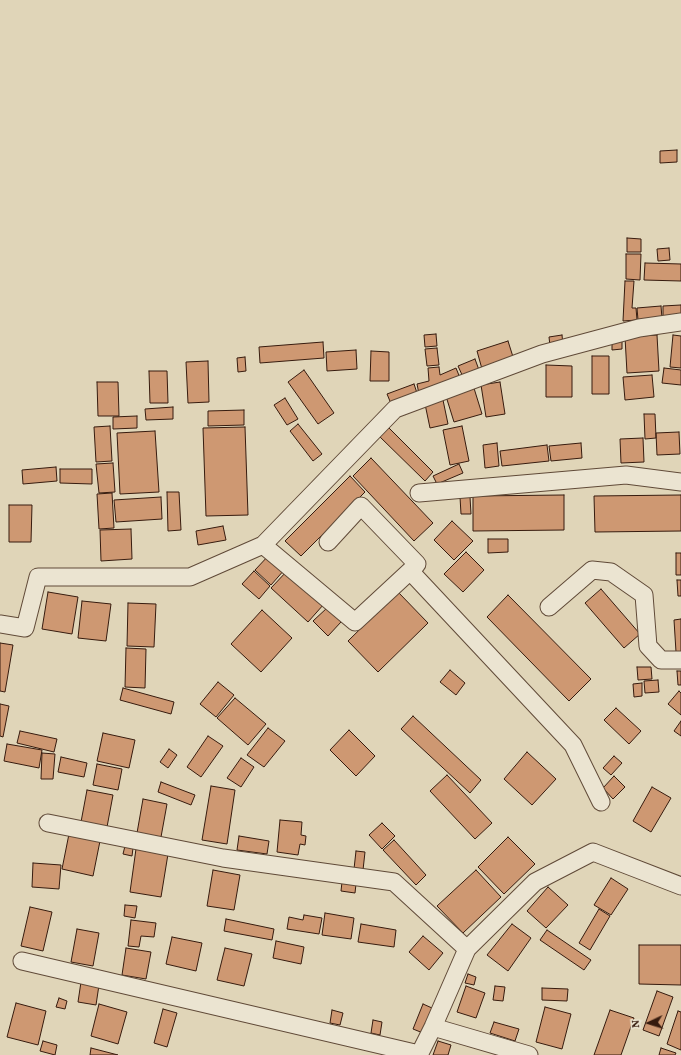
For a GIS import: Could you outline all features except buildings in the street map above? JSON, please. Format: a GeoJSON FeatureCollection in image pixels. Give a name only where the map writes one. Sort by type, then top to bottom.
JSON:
{"type":"FeatureCollection","features":[{"type":"Feature","properties":{"kind":"street"},"geometry":{"type":"LineString","coordinates":[[0,624],[25,628],[38,577],[190,577],[263,545],[395,409],[542,354],[639,328],[681,322]]}},
{"type":"Feature","properties":{"kind":"street"},"geometry":{"type":"LineString","coordinates":[[419,494],[626,475],[681,482]]}},
{"type":"Feature","properties":{"kind":"street"},"geometry":{"type":"LineString","coordinates":[[263,545],[354,622],[417,564],[361,506],[328,542]]}},
{"type":"Feature","properties":{"kind":"street"},"geometry":{"type":"LineString","coordinates":[[549,606],[592,570],[611,572],[644,595],[648,646],[661,660],[681,660]]}},
{"type":"Feature","properties":{"kind":"street"},"geometry":{"type":"LineString","coordinates":[[410,571],[573,745],[601,802]]}},
{"type":"Feature","properties":{"kind":"street"},"geometry":{"type":"LineString","coordinates":[[48,822],[223,858],[394,882],[467,950]]}},
{"type":"Feature","properties":{"kind":"street"},"geometry":{"type":"LineString","coordinates":[[22,961],[419,1054],[467,950],[535,882],[593,852],[681,886]]}},
{"type":"Feature","properties":{"kind":"street"},"geometry":{"type":"LineString","coordinates":[[433,1026],[529,1055]]}}]}
